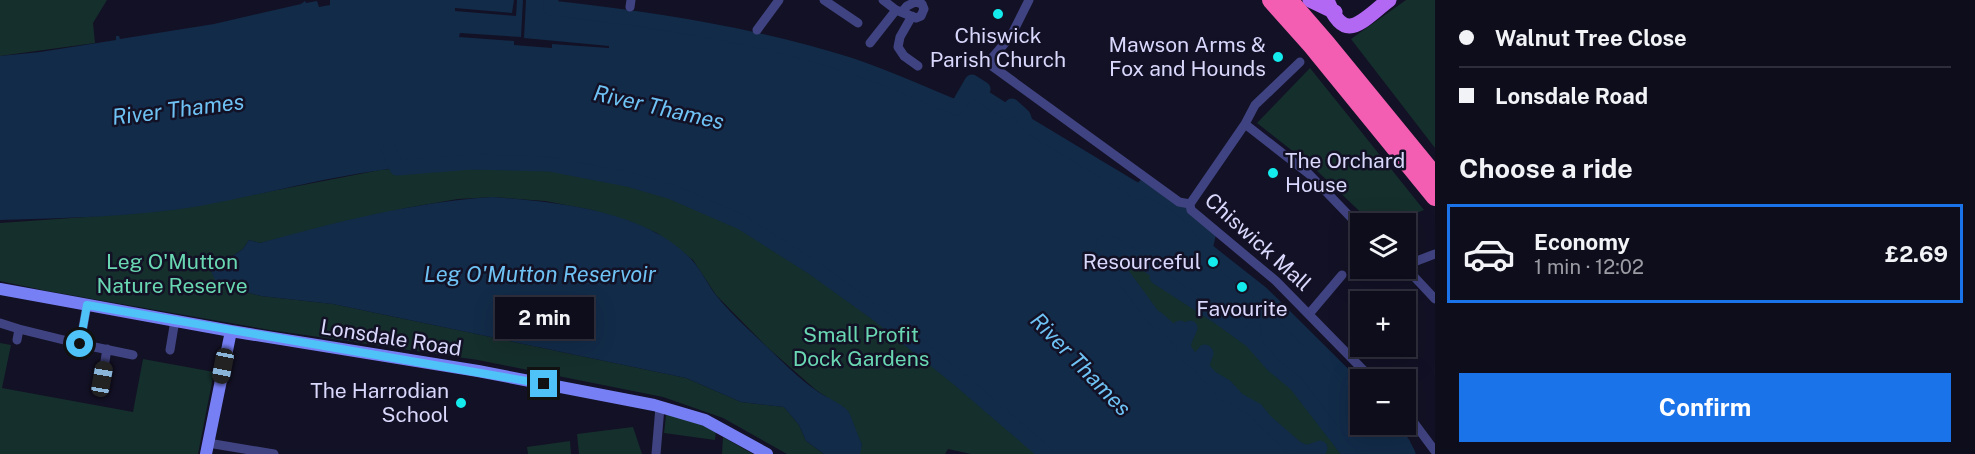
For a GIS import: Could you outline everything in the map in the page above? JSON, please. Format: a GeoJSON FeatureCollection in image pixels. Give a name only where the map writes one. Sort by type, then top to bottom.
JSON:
{"type":"FeatureCollection","features":[{"type":"Feature","properties":{"kind":"highway"},"geometry":{"type":"LineString","coordinates":[[1270,0],[1312,46],[1435,197]]}},
{"type":"Feature","properties":{"kind":"highway"},"geometry":{"type":"LineString","coordinates":[[1289,0],[1435,175]]}},
{"type":"Feature","properties":{"kind":"highway"},"geometry":{"type":"LineString","coordinates":[[1308,0],[1435,175]]}},
{"type":"Feature","properties":{"kind":"main road"},"geometry":{"type":"LineString","coordinates":[[1308,0],[1332,6],[1353,18],[1369,15],[1389,0]]}},
{"type":"Feature","properties":{"kind":"main road","name":"Lonsdale Road"},"geometry":{"type":"LineString","coordinates":[[0,289],[231,331],[478,371],[660,407],[705,420],[767,454]]}},
{"type":"Feature","properties":{"kind":"main road"},"geometry":{"type":"LineString","coordinates":[[207,449],[231,331]]}},
{"type":"Feature","properties":{"kind":"street"},"geometry":{"type":"LineString","coordinates":[[757,30],[779,0]]}},
{"type":"Feature","properties":{"kind":"street"},"geometry":{"type":"LineString","coordinates":[[824,0],[858,23]]}},
{"type":"Feature","properties":{"kind":"street"},"geometry":{"type":"LineString","coordinates":[[870,43],[899,11],[911,3],[920,3],[924,9],[921,16],[916,18],[899,11],[883,0]]}},
{"type":"Feature","properties":{"kind":"street","name":"Chiswick Mall"},"geometry":{"type":"LineString","coordinates":[[1029,0],[1011,36],[992,58],[990,63],[995,69],[1022,86],[1179,202],[1190,204],[1191,210],[1276,281],[1362,369]]}},
{"type":"Feature","properties":{"kind":"street"},"geometry":{"type":"LineString","coordinates":[[912,16],[900,38],[898,47],[904,56],[918,66]]}},
{"type":"Feature","properties":{"kind":"street"},"geometry":{"type":"LineString","coordinates":[[1190,204],[1245,124],[1255,105],[1299,62]]}},
{"type":"Feature","properties":{"kind":"street"},"geometry":{"type":"LineString","coordinates":[[1245,124],[1309,174],[1350,217]]}},
{"type":"Feature","properties":{"kind":"street"},"geometry":{"type":"LineString","coordinates":[[1416,263],[1435,254]]}},
{"type":"Feature","properties":{"kind":"street"},"geometry":{"type":"LineString","coordinates":[[1309,314],[1342,275]]}},
{"type":"Feature","properties":{"kind":"street"},"geometry":{"type":"LineString","coordinates":[[1416,278],[1435,299]]}},
{"type":"Feature","properties":{"kind":"street"},"geometry":{"type":"LineString","coordinates":[[80,344],[87,305]]}},
{"type":"Feature","properties":{"kind":"street"},"geometry":{"type":"LineString","coordinates":[[170,350],[175,320]]}},
{"type":"Feature","properties":{"kind":"street"},"geometry":{"type":"LineString","coordinates":[[0,323],[58,340],[133,355]]}},
{"type":"Feature","properties":{"kind":"street"},"geometry":{"type":"LineString","coordinates":[[17,340],[19,329]]}},
{"type":"Feature","properties":{"kind":"street"},"geometry":{"type":"LineString","coordinates":[[102,379],[107,349]]}},
{"type":"Feature","properties":{"kind":"street"},"geometry":{"type":"LineString","coordinates":[[656,454],[660,407]]}},
{"type":"Feature","properties":{"kind":"street"},"geometry":{"type":"LineString","coordinates":[[1416,425],[1435,451]]}},
{"type":"Feature","properties":{"kind":"street"},"geometry":{"type":"LineString","coordinates":[[207,449],[274,454]]}},
{"type":"Feature","properties":{"kind":"green space"},"geometry":{"type":"Polygon","coordinates":[[[0,0],[107,0],[93,23],[95,43],[0,56],[0,0]]]}},
{"type":"Feature","properties":{"kind":"green space"},"geometry":{"type":"Polygon","coordinates":[[[1406,0],[1435,0],[1435,148],[1351,39],[1406,0]]]}},
{"type":"Feature","properties":{"kind":"green space"},"geometry":{"type":"Polygon","coordinates":[[[1310,68],[1424,210],[1416,213],[1361,213],[1314,168],[1257,123],[1310,68]]]}},
{"type":"Feature","properties":{"kind":"green space"},"geometry":{"type":"Polygon","coordinates":[[[472,162],[549,164],[631,180],[672,192],[741,222],[812,267],[876,313],[1013,426],[1038,454],[971,454],[948,449],[945,454],[859,454],[862,444],[854,431],[848,411],[816,390],[767,347],[716,295],[693,260],[657,233],[629,221],[592,210],[545,201],[493,197],[458,199],[406,208],[260,243],[249,240],[243,249],[224,262],[215,280],[231,288],[261,296],[333,304],[686,378],[741,402],[784,407],[799,425],[806,441],[824,454],[787,454],[723,418],[663,397],[478,360],[270,330],[0,281],[0,223],[128,214],[200,205],[380,170],[472,162]]]}},
{"type":"Feature","properties":{"kind":"green space"},"geometry":{"type":"Polygon","coordinates":[[[1104,243],[1113,244],[1159,272],[1157,277],[1252,341],[1273,365],[1296,384],[1350,454],[1317,454],[1320,450],[1306,453],[1296,448],[1256,410],[1238,400],[1226,387],[1207,375],[1201,364],[1204,353],[1199,360],[1193,360],[1184,349],[1184,342],[1191,329],[1189,328],[1178,338],[1176,336],[1180,328],[1177,332],[1172,332],[1169,327],[1154,318],[1105,251],[1104,243]]]}},
{"type":"Feature","properties":{"kind":"green space"},"geometry":{"type":"Polygon","coordinates":[[[0,343],[11,345],[2,388],[133,412],[143,359],[214,372],[198,454],[0,454],[0,343]]]}},
{"type":"Feature","properties":{"kind":"green space"},"geometry":{"type":"Polygon","coordinates":[[[669,414],[716,430],[715,440],[664,433],[666,415],[669,414]]]}},
{"type":"Feature","properties":{"kind":"green space"},"geometry":{"type":"Polygon","coordinates":[[[633,427],[642,454],[579,454],[577,434],[633,427]]]}},
{"type":"Feature","properties":{"kind":"green space"},"geometry":{"type":"Polygon","coordinates":[[[723,437],[753,454],[722,454],[723,437]]]}},
{"type":"Feature","properties":{"kind":"green space"},"geometry":{"type":"Polygon","coordinates":[[[570,441],[571,454],[528,454],[527,447],[570,441]]]}},
{"type":"Feature","properties":{"kind":"water","name":"River Thames"},"geometry":{"type":"Polygon","coordinates":[[[330,0],[551,0],[551,8],[700,28],[810,53],[874,74],[956,108],[972,82],[983,89],[980,96],[1007,112],[1012,106],[1023,116],[1026,124],[1139,192],[1144,187],[1173,202],[1202,225],[1200,229],[1208,236],[1205,250],[1262,294],[1350,381],[1350,435],[1396,435],[1408,454],[1350,454],[1296,384],[1273,365],[1252,341],[1157,277],[1159,272],[1113,244],[1104,243],[1105,251],[1154,318],[1169,327],[1172,332],[1180,328],[1176,336],[1178,338],[1190,328],[1184,341],[1184,348],[1193,360],[1199,360],[1206,353],[1201,364],[1203,371],[1226,387],[1238,400],[1256,410],[1296,448],[1306,453],[1320,448],[1317,454],[1046,454],[887,321],[747,225],[719,211],[648,185],[574,168],[550,164],[424,165],[347,176],[175,210],[0,220],[0,56],[116,40],[116,36],[120,39],[214,24],[301,4],[305,1],[306,3],[317,1],[319,7],[330,5],[330,0]]]}},
{"type":"Feature","properties":{"kind":"water","name":"Leg O'Mutton Reservoir"},"geometry":{"type":"Polygon","coordinates":[[[493,197],[545,202],[599,212],[626,219],[673,243],[692,260],[715,294],[746,328],[804,381],[848,411],[862,444],[860,454],[824,454],[806,441],[799,425],[784,407],[741,402],[686,378],[333,304],[261,296],[231,288],[215,280],[211,271],[243,249],[249,240],[260,243],[405,208],[493,197]]]}},
{"type":"Feature","properties":{"kind":"pier"},"geometry":{"type":"Polygon","coordinates":[[[514,0],[517,0],[516,16],[455,11],[455,8],[512,13],[514,0]]]}},
{"type":"Feature","properties":{"kind":"pier"},"geometry":{"type":"Polygon","coordinates":[[[523,0],[526,0],[524,38],[609,46],[609,48],[552,44],[552,48],[514,45],[514,41],[459,37],[460,33],[521,37],[523,0]]]}},
{"type":"Feature","properties":{"kind":"waterway"},"geometry":{"type":"LineString","coordinates":[[551,0],[551,8],[700,29],[810,53],[874,74],[957,108],[972,82],[983,89],[980,95],[1007,112],[1012,106],[1023,116],[1026,124],[1139,192],[1144,187],[1173,202],[1202,225],[1200,229],[1208,236],[1205,249],[1262,294],[1259,306]]}},
{"type":"Feature","properties":{"kind":"waterway"},"geometry":{"type":"LineString","coordinates":[[389,150],[397,168],[472,162],[549,164],[631,180],[672,192],[741,222],[812,267],[876,313],[960,380],[1046,454]]}},
{"type":"Feature","properties":{"kind":"waterway"},"geometry":{"type":"LineString","coordinates":[[1224,391],[1226,387],[1211,378],[1201,367],[1206,353],[1199,360],[1193,360],[1185,351],[1184,341],[1190,328],[1178,338],[1176,336],[1180,328],[1177,332],[1172,332],[1154,318],[1105,251],[1104,243],[1113,244],[1159,272],[1157,277],[1252,341],[1254,329]]}},
{"type":"Feature","properties":{"kind":"waterway"},"geometry":{"type":"LineString","coordinates":[[1262,294],[1350,381]]}},
{"type":"Feature","properties":{"kind":"waterway"},"geometry":{"type":"LineString","coordinates":[[1254,331],[1252,341],[1273,365],[1296,384],[1350,454]]}},
{"type":"Feature","properties":{"kind":"waterway"},"geometry":{"type":"LineString","coordinates":[[1223,393],[1226,387],[1238,400],[1256,410],[1296,448],[1306,453],[1320,448],[1317,454]]}},
{"type":"Feature","properties":{"kind":"waterway"},"geometry":{"type":"LineString","coordinates":[[1396,435],[1408,454]]}},
{"type":"Feature","properties":{"kind":"place","name":"Chiswick Parish Church"},"geometry":{"type":"Point","coordinates":[998,14]}},
{"type":"Feature","properties":{"kind":"place","name":"Mawson Arms & Fox and Hounds"},"geometry":{"type":"Point","coordinates":[1278,57]}},
{"type":"Feature","properties":{"kind":"place","name":"The Orchard House"},"geometry":{"type":"Point","coordinates":[1273,173]}},
{"type":"Feature","properties":{"kind":"place","name":"Resourceful"},"geometry":{"type":"Point","coordinates":[1213,262]}},
{"type":"Feature","properties":{"kind":"place","name":"Favourite"},"geometry":{"type":"Point","coordinates":[1242,287]}},
{"type":"Feature","properties":{"kind":"place","name":"The Harrodian School"},"geometry":{"type":"Point","coordinates":[461,403]}},
{"type":"Feature","properties":{"kind":"route"},"geometry":{"type":"LineString","coordinates":[[80,344],[87,305],[544,384]]}},
{"type":"Feature","properties":{"kind":"park label","name":"Leg O'Mutton Nature Reserve"},"geometry":{"type":"Point","coordinates":[172,274]}},
{"type":"Feature","properties":{"kind":"park label","name":"Small Profit Dock Gardens"},"geometry":{"type":"Point","coordinates":[861,347]}}]}
